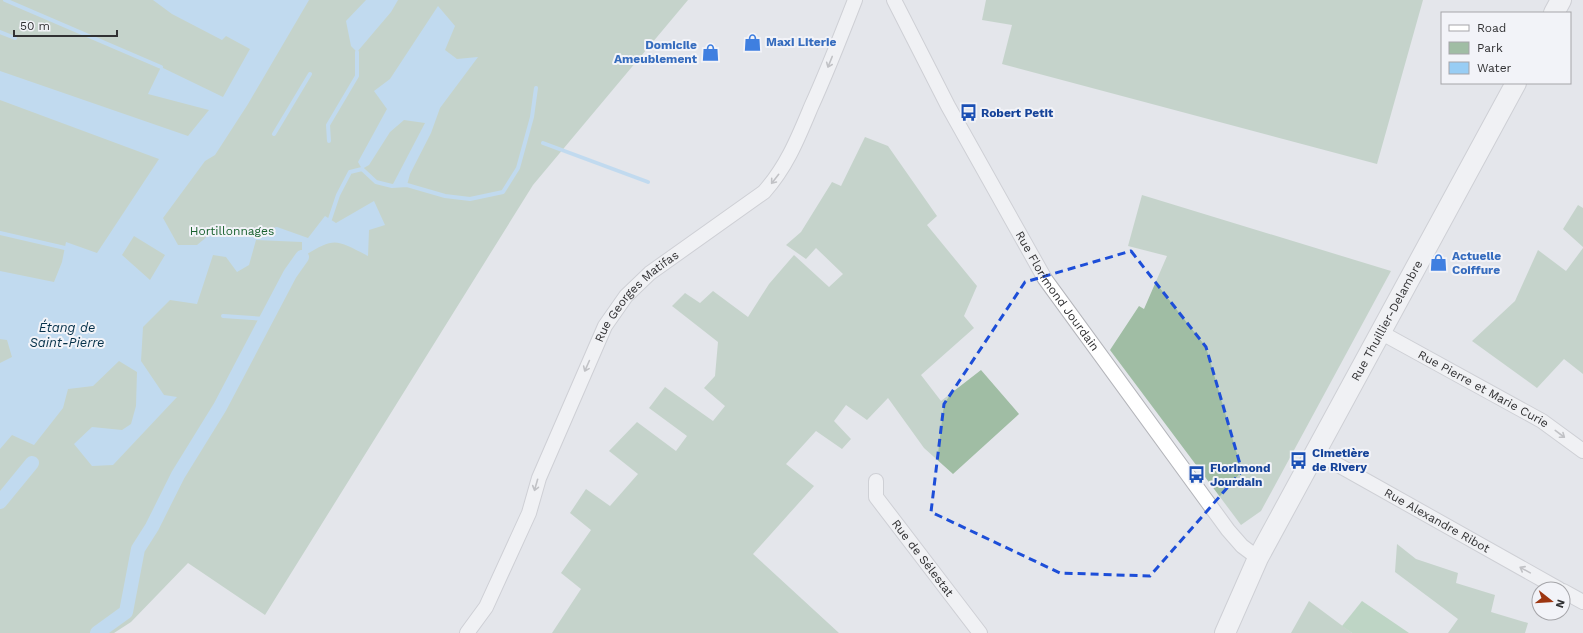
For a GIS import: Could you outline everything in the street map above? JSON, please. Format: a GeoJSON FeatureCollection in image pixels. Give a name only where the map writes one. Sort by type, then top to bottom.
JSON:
{"type":"FeatureCollection","features":[{"type":"Feature","properties":{"kind":"main road"},"geometry":{"type":"LineString","coordinates":[[1555,12],[1561,0]]}},
{"type":"Feature","properties":{"kind":"main road","name":"Rue Thuillier-Delambre"},"geometry":{"type":"LineString","coordinates":[[1225,633],[1258,558],[1515,84]]}},
{"type":"Feature","properties":{"kind":"street","name":"Rue Georges Matifas"},"geometry":{"type":"LineString","coordinates":[[468,633],[486,607],[529,513],[539,478],[605,326],[626,296],[650,274],[764,192],[774,180],[786,163],[797,139],[855,0]]}},
{"type":"Feature","properties":{"kind":"street","name":"Rue Florimond Jourdain"},"geometry":{"type":"LineString","coordinates":[[894,0],[948,106],[1045,279],[1228,530],[1242,546],[1258,558]]}},
{"type":"Feature","properties":{"kind":"street","name":"Rue Pierre et Marie Curie"},"geometry":{"type":"LineString","coordinates":[[1380,332],[1542,421],[1583,451]]}},
{"type":"Feature","properties":{"kind":"street","name":"Rue Alexandre Ribot"},"geometry":{"type":"LineString","coordinates":[[1315,452],[1545,581]]}},
{"type":"Feature","properties":{"kind":"street","name":"Rue de Sélestat"},"geometry":{"type":"LineString","coordinates":[[876,481],[876,497],[980,633]]}},
{"type":"Feature","properties":{"kind":"street"},"geometry":{"type":"LineString","coordinates":[[1571,595],[1583,602]]}},
{"type":"Feature","properties":{"kind":"highlighted area"},"geometry":{"type":"Polygon","coordinates":[[[1131,251],[1206,347],[1242,471],[1150,576],[1060,573],[931,512],[944,404],[1025,282],[1131,251]]]}},
{"type":"Feature","properties":{"kind":"green space","name":"Hortillonnages"},"geometry":{"type":"Polygon","coordinates":[[[0,0],[688,0],[533,185],[265,615],[188,563],[131,622],[114,633],[0,633],[0,0]]]}},
{"type":"Feature","properties":{"kind":"green space"},"geometry":{"type":"Polygon","coordinates":[[[986,0],[1423,0],[1377,164],[1002,64],[1012,25],[982,20],[986,0]]]}},
{"type":"Feature","properties":{"kind":"green space"},"geometry":{"type":"Polygon","coordinates":[[[865,137],[888,146],[937,216],[927,225],[977,286],[964,316],[974,328],[921,375],[941,401],[981,370],[1019,414],[953,474],[924,448],[888,398],[867,420],[846,405],[834,421],[851,439],[842,449],[816,431],[786,464],[814,486],[753,554],[839,633],[552,633],[581,589],[561,573],[591,530],[570,513],[586,489],[610,506],[638,474],[609,451],[637,422],[676,451],[687,436],[649,408],[665,387],[713,421],[725,406],[704,388],[715,376],[718,342],[672,306],[685,293],[700,303],[713,291],[748,317],[769,284],[794,255],[829,287],[843,274],[816,248],[806,259],[786,245],[801,232],[832,182],[841,186],[865,137]]]}},
{"type":"Feature","properties":{"kind":"green space"},"geometry":{"type":"Polygon","coordinates":[[[1142,195],[1391,271],[1261,511],[1241,525],[1110,350],[1139,306],[1144,309],[1167,256],[1128,246],[1142,195]]]}},
{"type":"Feature","properties":{"kind":"green space"},"geometry":{"type":"Polygon","coordinates":[[[1578,205],[1583,208],[1583,247],[1563,229],[1578,205]]]}},
{"type":"Feature","properties":{"kind":"green space"},"geometry":{"type":"Polygon","coordinates":[[[1583,248],[1583,374],[1564,359],[1537,388],[1472,341],[1515,301],[1538,250],[1566,271],[1583,248]]]}},
{"type":"Feature","properties":{"kind":"green space"},"geometry":{"type":"Polygon","coordinates":[[[1397,544],[1416,559],[1458,573],[1456,583],[1495,595],[1491,612],[1528,623],[1525,633],[1448,633],[1458,619],[1395,572],[1397,544]]]}},
{"type":"Feature","properties":{"kind":"green space"},"geometry":{"type":"Polygon","coordinates":[[[1309,601],[1352,633],[1291,633],[1309,601]]]}},
{"type":"Feature","properties":{"kind":"green space"},"geometry":{"type":"Polygon","coordinates":[[[1362,601],[1409,633],[1352,633],[1342,626],[1362,601]]]}},
{"type":"Feature","properties":{"kind":"water","name":"Étang de Saint-Pierre"},"geometry":{"type":"Polygon","coordinates":[[[153,0],[309,0],[248,104],[215,155],[205,161],[163,218],[178,245],[197,245],[220,226],[223,237],[277,227],[308,238],[325,216],[336,223],[374,201],[385,225],[369,230],[368,256],[348,246],[329,243],[302,257],[302,242],[256,240],[249,265],[237,272],[226,257],[213,255],[197,304],[170,300],[143,327],[141,361],[164,395],[177,397],[113,465],[92,466],[74,444],[92,427],[122,430],[131,424],[136,406],[137,372],[119,361],[93,386],[68,389],[63,408],[34,445],[12,435],[0,449],[0,363],[12,357],[7,340],[0,339],[0,271],[54,282],[62,262],[66,242],[97,253],[159,159],[0,100],[0,71],[188,136],[209,110],[148,94],[161,67],[223,97],[250,49],[226,36],[222,40],[172,14],[153,0]],[[134,236],[122,255],[150,280],[165,255],[134,236]]]}},
{"type":"Feature","properties":{"kind":"water"},"geometry":{"type":"Polygon","coordinates":[[[366,0],[398,0],[391,12],[357,52],[351,46],[346,21],[366,0]]]}},
{"type":"Feature","properties":{"kind":"water"},"geometry":{"type":"Polygon","coordinates":[[[438,6],[455,26],[445,50],[457,59],[478,57],[440,108],[431,133],[410,174],[407,185],[392,186],[425,123],[404,120],[390,132],[369,165],[362,169],[358,162],[387,109],[374,91],[390,79],[438,6]]]}},
{"type":"Feature","properties":{"kind":"waterway"},"geometry":{"type":"LineString","coordinates":[[5,0],[161,67]]}},
{"type":"Feature","properties":{"kind":"waterway"},"geometry":{"type":"LineString","coordinates":[[0,32],[15,38]]}},
{"type":"Feature","properties":{"kind":"waterway"},"geometry":{"type":"LineString","coordinates":[[329,141],[328,125],[357,76],[357,52]]}},
{"type":"Feature","properties":{"kind":"waterway"},"geometry":{"type":"LineString","coordinates":[[274,134],[310,74]]}},
{"type":"Feature","properties":{"kind":"waterway"},"geometry":{"type":"LineString","coordinates":[[330,219],[338,195],[350,172],[362,169],[376,182],[392,186],[407,185],[445,196],[470,199],[503,192],[518,168],[532,117],[536,88]]}},
{"type":"Feature","properties":{"kind":"waterway"},"geometry":{"type":"LineString","coordinates":[[543,143],[648,182]]}},
{"type":"Feature","properties":{"kind":"waterway"},"geometry":{"type":"LineString","coordinates":[[0,233],[65,248]]}},
{"type":"Feature","properties":{"kind":"waterway"},"geometry":{"type":"LineString","coordinates":[[97,633],[126,612],[138,549],[152,527],[178,475],[220,407],[290,274],[302,257]]}},
{"type":"Feature","properties":{"kind":"waterway"},"geometry":{"type":"LineString","coordinates":[[223,316],[265,319]]}},
{"type":"Feature","properties":{"kind":"waterway"},"geometry":{"type":"LineString","coordinates":[[0,502],[32,463]]}},
{"type":"Feature","properties":{"kind":"place","name":"Maxi Literie"},"geometry":{"type":"Point","coordinates":[753,42]}},
{"type":"Feature","properties":{"kind":"place","name":"Domicile Ameublement"},"geometry":{"type":"Point","coordinates":[710,52]}},
{"type":"Feature","properties":{"kind":"place","name":"Robert Petit"},"geometry":{"type":"Point","coordinates":[968,113]}},
{"type":"Feature","properties":{"kind":"place","name":"Actuelle Coiffure"},"geometry":{"type":"Point","coordinates":[1439,263]}},
{"type":"Feature","properties":{"kind":"place","name":"Cimetière de Rivery"},"geometry":{"type":"Point","coordinates":[1299,460]}},
{"type":"Feature","properties":{"kind":"place","name":"Florimond Jourdain"},"geometry":{"type":"Point","coordinates":[1197,475]}}]}
